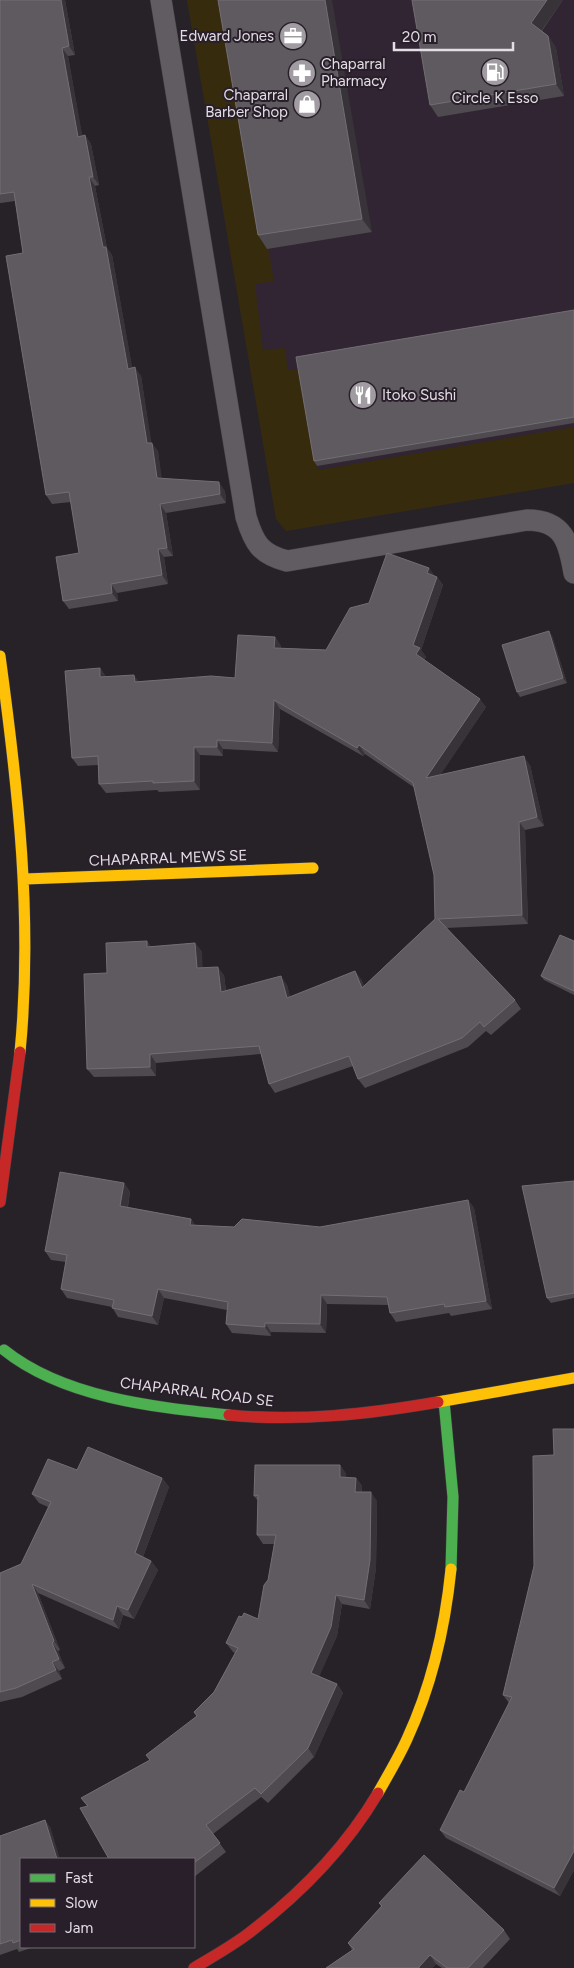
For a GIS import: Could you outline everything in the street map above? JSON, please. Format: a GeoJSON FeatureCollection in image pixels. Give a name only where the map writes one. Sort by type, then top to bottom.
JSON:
{"type":"FeatureCollection","features":[{"type":"Feature","properties":{"kind":"street"},"geometry":{"type":"LineString","coordinates":[[0,656],[16,770],[25,879],[24,973],[18,1087],[0,1202]]}},
{"type":"Feature","properties":{"kind":"street","name":"CHAPARRAL MEWS SE"},"geometry":{"type":"LineString","coordinates":[[25,879],[313,868]]}},
{"type":"Feature","properties":{"kind":"street","name":"CHAPARRAL ROAD SE"},"geometry":{"type":"LineString","coordinates":[[4,1350],[22,1366],[48,1380],[93,1393],[226,1414],[284,1418],[364,1414],[574,1378]]}},
{"type":"Feature","properties":{"kind":"street"},"geometry":{"type":"LineString","coordinates":[[194,1968],[275,1914],[300,1894],[325,1868],[351,1834],[404,1746],[421,1706],[437,1658],[447,1607],[453,1556],[454,1490],[444,1401]]}},
{"type":"Feature","properties":{"kind":"lane"},"geometry":{"type":"LineString","coordinates":[[161,0],[246,517],[257,545],[270,556],[287,561],[527,520],[541,520],[555,526],[564,537],[570,550],[574,574]]}},
{"type":"Feature","properties":{"kind":"shaded area"},"geometry":{"type":"Polygon","coordinates":[[[187,0],[574,0],[574,483],[286,531],[276,519],[187,0]]]}},
{"type":"Feature","properties":{"kind":"shaded area"},"geometry":{"type":"Polygon","coordinates":[[[187,0],[224,0],[274,281],[255,284],[263,350],[285,348],[288,370],[300,369],[318,470],[574,427],[574,483],[286,531],[276,519],[187,0]]]}},
{"type":"Feature","properties":{"kind":"building"},"geometry":{"type":"Polygon","coordinates":[[[0,0],[61,0],[69,46],[62,48],[78,137],[85,135],[93,177],[89,177],[103,247],[106,247],[128,369],[135,367],[147,443],[152,443],[157,478],[219,482],[220,494],[160,504],[167,548],[158,549],[162,575],[111,584],[112,593],[63,601],[56,557],[79,553],[69,492],[46,495],[6,256],[23,253],[14,192],[0,194],[0,0]]]}},
{"type":"Feature","properties":{"kind":"building"},"geometry":{"type":"Polygon","coordinates":[[[218,0],[325,0],[362,219],[258,235],[218,0]]]}},
{"type":"Feature","properties":{"kind":"building","name":"Circle K Esso"},"geometry":{"type":"Polygon","coordinates":[[[412,0],[547,0],[531,23],[548,36],[556,84],[430,105],[412,0]]]}},
{"type":"Feature","properties":{"kind":"building"},"geometry":{"type":"Polygon","coordinates":[[[574,310],[574,417],[314,461],[296,357],[574,310]]]}},
{"type":"Feature","properties":{"kind":"building"},"geometry":{"type":"Polygon","coordinates":[[[387,553],[429,568],[427,573],[437,577],[413,645],[420,648],[416,654],[480,699],[426,778],[524,756],[537,817],[519,822],[522,915],[438,919],[515,1000],[484,1027],[480,1022],[462,1038],[358,1079],[349,1056],[269,1084],[259,1046],[150,1054],[150,1067],[87,1069],[84,974],[107,973],[106,943],[147,941],[147,947],[195,943],[197,968],[218,967],[221,992],[281,976],[287,998],[355,971],[362,988],[435,919],[434,875],[413,783],[359,745],[357,748],[274,700],[272,743],[217,740],[217,747],[194,747],[194,781],[99,784],[98,756],[72,758],[65,671],[100,668],[100,677],[134,675],[135,682],[211,676],[235,678],[238,635],[275,637],[274,648],[326,650],[350,608],[369,603],[387,553]]]}},
{"type":"Feature","properties":{"kind":"building"},"geometry":{"type":"Polygon","coordinates":[[[549,631],[563,678],[517,692],[502,645],[549,631]]]}},
{"type":"Feature","properties":{"kind":"building"},"geometry":{"type":"Polygon","coordinates":[[[560,935],[574,941],[574,991],[541,976],[560,935]]]}},
{"type":"Feature","properties":{"kind":"building"},"geometry":{"type":"Polygon","coordinates":[[[60,1172],[124,1183],[120,1206],[191,1219],[190,1225],[234,1227],[242,1219],[320,1227],[468,1200],[486,1301],[445,1307],[444,1304],[390,1313],[387,1297],[321,1295],[320,1324],[265,1323],[265,1327],[226,1324],[228,1302],[158,1289],[152,1316],[112,1308],[114,1300],[61,1289],[67,1255],[45,1251],[60,1172]]]}},
{"type":"Feature","properties":{"kind":"building"},"geometry":{"type":"Polygon","coordinates":[[[574,1181],[574,1293],[547,1298],[522,1186],[574,1181]]]}},
{"type":"Feature","properties":{"kind":"building"},"geometry":{"type":"Polygon","coordinates":[[[553,1429],[574,1429],[574,1851],[554,1888],[440,1830],[460,1790],[464,1792],[512,1697],[503,1695],[534,1566],[533,1456],[554,1455],[553,1429]]]}},
{"type":"Feature","properties":{"kind":"building"},"geometry":{"type":"Polygon","coordinates":[[[88,1447],[162,1478],[135,1553],[151,1561],[128,1610],[117,1606],[113,1620],[32,1584],[54,1641],[52,1643],[59,1659],[52,1662],[56,1670],[16,1688],[0,1692],[0,1573],[21,1564],[51,1502],[32,1494],[48,1459],[77,1470],[88,1447]]]}},
{"type":"Feature","properties":{"kind":"building"},"geometry":{"type":"Polygon","coordinates":[[[255,1465],[340,1465],[340,1477],[356,1478],[355,1492],[371,1492],[370,1560],[364,1600],[336,1595],[331,1627],[311,1673],[337,1684],[308,1748],[261,1794],[255,1788],[206,1825],[220,1843],[195,1862],[195,1858],[108,1858],[80,1808],[88,1806],[81,1798],[150,1760],[146,1755],[197,1716],[194,1712],[214,1692],[238,1648],[226,1643],[239,1616],[242,1617],[244,1613],[258,1619],[264,1585],[268,1580],[276,1535],[257,1535],[258,1495],[254,1496],[255,1465]]]}},
{"type":"Feature","properties":{"kind":"building"},"geometry":{"type":"Polygon","coordinates":[[[45,1820],[57,1858],[20,1858],[20,1940],[13,1943],[12,1940],[0,1944],[0,1836],[45,1820]]]}},
{"type":"Feature","properties":{"kind":"building"},"geometry":{"type":"Polygon","coordinates":[[[424,1855],[504,1930],[468,1968],[447,1968],[430,1955],[419,1968],[326,1968],[354,1949],[348,1943],[382,1906],[379,1903],[424,1855]]]}},
{"type":"Feature","properties":{"kind":"traffic: fast"},"geometry":{"type":"LineString","coordinates":[[4,1350],[28,1366],[82,1390],[141,1404],[229,1415]]}},
{"type":"Feature","properties":{"kind":"traffic: fast"},"geometry":{"type":"LineString","coordinates":[[444,1401],[453,1497],[451,1569]]}},
{"type":"Feature","properties":{"kind":"traffic: slow"},"geometry":{"type":"LineString","coordinates":[[0,656],[13,755],[22,854],[25,953],[20,1052]]}},
{"type":"Feature","properties":{"kind":"traffic: slow"},"geometry":{"type":"LineString","coordinates":[[25,879],[313,868]]}},
{"type":"Feature","properties":{"kind":"traffic: slow"},"geometry":{"type":"LineString","coordinates":[[438,1402],[574,1378]]}},
{"type":"Feature","properties":{"kind":"traffic: slow"},"geometry":{"type":"LineString","coordinates":[[378,1793],[404,1746],[424,1698],[441,1634],[451,1569]]}},
{"type":"Feature","properties":{"kind":"traffic: jam"},"geometry":{"type":"LineString","coordinates":[[0,1202],[20,1052]]}},
{"type":"Feature","properties":{"kind":"traffic: jam"},"geometry":{"type":"LineString","coordinates":[[229,1415],[281,1418],[334,1416],[438,1402]]}},
{"type":"Feature","properties":{"kind":"traffic: jam"},"geometry":{"type":"LineString","coordinates":[[194,1968],[249,1933],[286,1903],[336,1851],[378,1793]]}},
{"type":"Feature","properties":{"kind":"place","name":"Edward Jones"},"geometry":{"type":"Point","coordinates":[293,36]}},
{"type":"Feature","properties":{"kind":"place","name":"Circle K Esso"},"geometry":{"type":"Point","coordinates":[495,72]}},
{"type":"Feature","properties":{"kind":"place","name":"Chaparral Pharmacy"},"geometry":{"type":"Point","coordinates":[302,73]}},
{"type":"Feature","properties":{"kind":"place","name":"Chaparral Barber Shop"},"geometry":{"type":"Point","coordinates":[307,104]}},
{"type":"Feature","properties":{"kind":"place","name":"Itoko Sushi"},"geometry":{"type":"Point","coordinates":[363,395]}}]}
